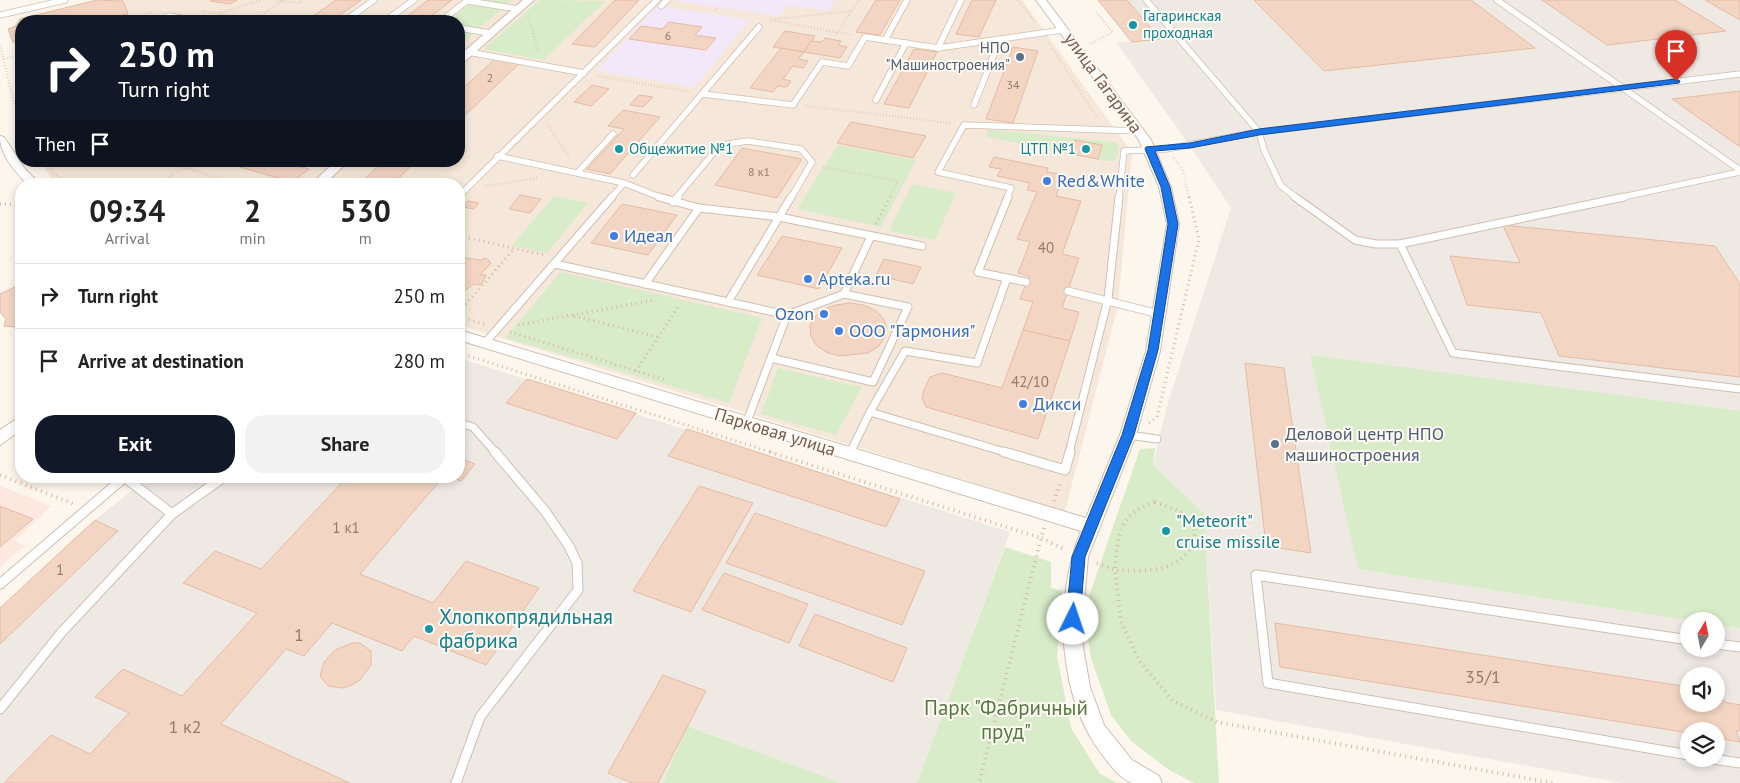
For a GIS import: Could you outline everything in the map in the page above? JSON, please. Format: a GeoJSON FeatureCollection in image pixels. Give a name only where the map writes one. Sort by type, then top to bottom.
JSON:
{"type":"FeatureCollection","features":[{"type":"Feature","properties":{"kind":"street","name":"улица Гагарина"},"geometry":{"type":"LineString","coordinates":[[1042,0],[1138,131],[1149,149],[1165,187],[1173,224],[1153,350],[1133,436],[1078,557],[1072,636],[1080,687],[1096,731],[1125,767],[1152,783]]}},
{"type":"Feature","properties":{"kind":"street"},"geometry":{"type":"LineString","coordinates":[[465,55],[524,6]]}},
{"type":"Feature","properties":{"kind":"street"},"geometry":{"type":"LineString","coordinates":[[1,144],[15,164]]}},
{"type":"Feature","properties":{"kind":"street"},"geometry":{"type":"LineString","coordinates":[[17,167],[28,178]]}},
{"type":"Feature","properties":{"kind":"street"},"geometry":{"type":"LineString","coordinates":[[324,178],[336,167]]}},
{"type":"Feature","properties":{"kind":"street","name":"Парковая улица"},"geometry":{"type":"LineString","coordinates":[[465,338],[1091,526]]}},
{"type":"Feature","properties":{"kind":"street"},"geometry":{"type":"LineString","coordinates":[[0,439],[15,427]]}},
{"type":"Feature","properties":{"kind":"lane"},"geometry":{"type":"LineString","coordinates":[[0,15],[65,0]]}},
{"type":"Feature","properties":{"kind":"lane"},"geometry":{"type":"LineString","coordinates":[[354,15],[374,0]]}},
{"type":"Feature","properties":{"kind":"lane"},"geometry":{"type":"LineString","coordinates":[[393,15],[414,0]]}},
{"type":"Feature","properties":{"kind":"lane"},"geometry":{"type":"LineString","coordinates":[[448,15],[467,0],[524,6]]}},
{"type":"Feature","properties":{"kind":"lane"},"geometry":{"type":"LineString","coordinates":[[465,190],[497,156],[657,0]]}},
{"type":"Feature","properties":{"kind":"lane"},"geometry":{"type":"LineString","coordinates":[[661,6],[667,0]]}},
{"type":"Feature","properties":{"kind":"lane"},"geometry":{"type":"LineString","coordinates":[[885,40],[907,0]]}},
{"type":"Feature","properties":{"kind":"lane"},"geometry":{"type":"LineString","coordinates":[[938,48],[961,0]]}},
{"type":"Feature","properties":{"kind":"lane"},"geometry":{"type":"LineString","coordinates":[[1146,0],[1259,132],[1264,150],[1281,186],[1354,240],[1376,244],[1400,244],[1740,171]]}},
{"type":"Feature","properties":{"kind":"lane"},"geometry":{"type":"LineString","coordinates":[[1497,0],[1619,88],[1740,171]]}},
{"type":"Feature","properties":{"kind":"lane"},"geometry":{"type":"LineString","coordinates":[[633,175],[759,27]]}},
{"type":"Feature","properties":{"kind":"lane"},"geometry":{"type":"LineString","coordinates":[[465,29],[490,33]]}},
{"type":"Feature","properties":{"kind":"lane"},"geometry":{"type":"LineString","coordinates":[[703,94],[793,105],[822,62],[848,66],[865,38],[938,48],[1064,30]]}},
{"type":"Feature","properties":{"kind":"lane"},"geometry":{"type":"LineString","coordinates":[[974,105],[1000,39]]}},
{"type":"Feature","properties":{"kind":"lane"},"geometry":{"type":"LineString","coordinates":[[876,100],[906,43]]}},
{"type":"Feature","properties":{"kind":"lane"},"geometry":{"type":"LineString","coordinates":[[468,52],[584,73]]}},
{"type":"Feature","properties":{"kind":"lane"},"geometry":{"type":"LineString","coordinates":[[870,412],[1065,470],[1108,299],[1124,150],[1166,149],[1259,132],[1740,74]]}},
{"type":"Feature","properties":{"kind":"lane"},"geometry":{"type":"LineString","coordinates":[[1026,282],[978,272],[1012,188],[938,172],[964,125],[1138,131]]}},
{"type":"Feature","properties":{"kind":"lane"},"geometry":{"type":"LineString","coordinates":[[578,172],[612,134]]}},
{"type":"Feature","properties":{"kind":"lane"},"geometry":{"type":"LineString","coordinates":[[673,202],[720,145],[748,141],[801,149],[812,162],[728,302]]}},
{"type":"Feature","properties":{"kind":"lane"},"geometry":{"type":"LineString","coordinates":[[497,156],[624,183],[673,202],[699,208],[779,217],[922,246]]}},
{"type":"Feature","properties":{"kind":"lane"},"geometry":{"type":"LineString","coordinates":[[485,343],[624,183]]}},
{"type":"Feature","properties":{"kind":"lane"},"geometry":{"type":"LineString","coordinates":[[645,284],[699,208]]}},
{"type":"Feature","properties":{"kind":"lane"},"geometry":{"type":"LineString","coordinates":[[844,294],[871,236]]}},
{"type":"Feature","properties":{"kind":"lane"},"geometry":{"type":"LineString","coordinates":[[1400,244],[1453,353],[1740,389]]}},
{"type":"Feature","properties":{"kind":"lane"},"geometry":{"type":"LineString","coordinates":[[557,261],[645,284],[787,315],[844,294],[908,307],[873,382],[771,358]]}},
{"type":"Feature","properties":{"kind":"lane"},"geometry":{"type":"LineString","coordinates":[[892,343],[905,351],[976,363],[1007,278]]}},
{"type":"Feature","properties":{"kind":"lane"},"geometry":{"type":"LineString","coordinates":[[1068,291],[1108,299],[1158,314]]}},
{"type":"Feature","properties":{"kind":"lane"},"geometry":{"type":"LineString","coordinates":[[746,424],[787,315]]}},
{"type":"Feature","properties":{"kind":"lane"},"geometry":{"type":"LineString","coordinates":[[849,454],[870,412],[905,351]]}},
{"type":"Feature","properties":{"kind":"lane"},"geometry":{"type":"LineString","coordinates":[[456,783],[480,717],[578,590],[577,564],[562,535],[543,509],[473,427],[465,425]]}},
{"type":"Feature","properties":{"kind":"lane"},"geometry":{"type":"LineString","coordinates":[[1133,436],[1157,439]]}},
{"type":"Feature","properties":{"kind":"lane"},"geometry":{"type":"LineString","coordinates":[[0,584],[118,483]]}},
{"type":"Feature","properties":{"kind":"lane"},"geometry":{"type":"LineString","coordinates":[[133,483],[172,514]]}},
{"type":"Feature","properties":{"kind":"lane"},"geometry":{"type":"LineString","coordinates":[[0,709],[61,633],[172,514],[215,483]]}},
{"type":"Feature","properties":{"kind":"lane"},"geometry":{"type":"LineString","coordinates":[[1680,639],[1256,575],[1268,683],[1680,753]]}},
{"type":"Feature","properties":{"kind":"lane"},"geometry":{"type":"LineString","coordinates":[[1725,645],[1740,647]]}},
{"type":"Feature","properties":{"kind":"lane"},"geometry":{"type":"LineString","coordinates":[[1725,761],[1740,764]]}},
{"type":"Feature","properties":{"kind":"path"},"geometry":{"type":"LineString","coordinates":[[217,14],[261,0]]}},
{"type":"Feature","properties":{"kind":"path"},"geometry":{"type":"LineString","coordinates":[[277,0],[298,3],[303,0]]}},
{"type":"Feature","properties":{"kind":"path"},"geometry":{"type":"LineString","coordinates":[[836,33],[859,0]]}},
{"type":"Feature","properties":{"kind":"path"},"geometry":{"type":"LineString","coordinates":[[1018,0],[1042,33],[1104,130]]}},
{"type":"Feature","properties":{"kind":"path"},"geometry":{"type":"LineString","coordinates":[[261,15],[282,1]]}},
{"type":"Feature","properties":{"kind":"path"},"geometry":{"type":"LineString","coordinates":[[524,6],[543,66]]}},
{"type":"Feature","properties":{"kind":"path"},"geometry":{"type":"LineString","coordinates":[[714,12],[717,7]]}},
{"type":"Feature","properties":{"kind":"path"},"geometry":{"type":"LineString","coordinates":[[200,11],[223,15]]}},
{"type":"Feature","properties":{"kind":"path"},"geometry":{"type":"LineString","coordinates":[[851,11],[770,20],[865,38]]}},
{"type":"Feature","properties":{"kind":"path"},"geometry":{"type":"LineString","coordinates":[[1083,48],[1113,32],[1096,12]]}},
{"type":"Feature","properties":{"kind":"path"},"geometry":{"type":"LineString","coordinates":[[0,45],[15,105]]}},
{"type":"Feature","properties":{"kind":"path"},"geometry":{"type":"LineString","coordinates":[[4,59],[15,56]]}},
{"type":"Feature","properties":{"kind":"path"},"geometry":{"type":"LineString","coordinates":[[584,73],[703,94]]}},
{"type":"Feature","properties":{"kind":"path"},"geometry":{"type":"LineString","coordinates":[[793,105],[964,125]]}},
{"type":"Feature","properties":{"kind":"path"},"geometry":{"type":"LineString","coordinates":[[544,118],[578,172]]}},
{"type":"Feature","properties":{"kind":"path"},"geometry":{"type":"LineString","coordinates":[[1133,436],[1157,417],[1199,240],[1182,170],[1166,149]]}},
{"type":"Feature","properties":{"kind":"path"},"geometry":{"type":"LineString","coordinates":[[810,165],[898,181],[871,236]]}},
{"type":"Feature","properties":{"kind":"path"},"geometry":{"type":"LineString","coordinates":[[49,167],[60,178]]}},
{"type":"Feature","properties":{"kind":"path"},"geometry":{"type":"LineString","coordinates":[[180,167],[219,178]]}},
{"type":"Feature","properties":{"kind":"path"},"geometry":{"type":"LineString","coordinates":[[167,178],[183,168]]}},
{"type":"Feature","properties":{"kind":"path"},"geometry":{"type":"LineString","coordinates":[[465,190],[543,177]]}},
{"type":"Feature","properties":{"kind":"path"},"geometry":{"type":"LineString","coordinates":[[0,204],[15,205]]}},
{"type":"Feature","properties":{"kind":"path"},"geometry":{"type":"LineString","coordinates":[[465,237],[515,248],[557,261]]}},
{"type":"Feature","properties":{"kind":"path"},"geometry":{"type":"LineString","coordinates":[[465,305],[515,248]]}},
{"type":"Feature","properties":{"kind":"path"},"geometry":{"type":"LineString","coordinates":[[636,371],[687,293]]}},
{"type":"Feature","properties":{"kind":"path"},"geometry":{"type":"LineString","coordinates":[[498,328],[656,300]]}},
{"type":"Feature","properties":{"kind":"path"},"geometry":{"type":"LineString","coordinates":[[571,315],[658,337]]}},
{"type":"Feature","properties":{"kind":"path"},"geometry":{"type":"LineString","coordinates":[[465,319],[672,382]]}},
{"type":"Feature","properties":{"kind":"path"},"geometry":{"type":"LineString","coordinates":[[465,355],[1041,538],[979,783]]}},
{"type":"Feature","properties":{"kind":"path"},"geometry":{"type":"LineString","coordinates":[[0,475],[15,481]]}},
{"type":"Feature","properties":{"kind":"path"},"geometry":{"type":"LineString","coordinates":[[20,483],[87,509]]}},
{"type":"Feature","properties":{"kind":"path"},"geometry":{"type":"LineString","coordinates":[[1093,562],[1115,570],[1141,571],[1163,569],[1180,561],[1192,548],[1195,534],[1190,519],[1173,507],[1154,502],[1139,506],[1127,518],[1119,538],[1115,570],[1122,620],[1138,659],[1173,701],[1218,722],[1553,783]]}},
{"type":"Feature","properties":{"kind":"shaded area"},"geometry":{"type":"Polygon","coordinates":[[[123,0],[1022,0],[1132,153],[1118,305],[1065,511],[465,327],[465,178],[51,178],[44,167],[465,167],[465,15],[128,15],[123,0]]]}},
{"type":"Feature","properties":{"kind":"shaded area"},"geometry":{"type":"Polygon","coordinates":[[[670,0],[835,0],[829,11],[788,5],[779,16],[670,0]]]}},
{"type":"Feature","properties":{"kind":"shaded area"},"geometry":{"type":"Polygon","coordinates":[[[1098,0],[1740,0],[1740,783],[1623,783],[1216,710],[1204,513],[1153,465],[1167,406],[1231,208],[1190,146],[1116,42],[1131,42],[1098,0]]]}},
{"type":"Feature","properties":{"kind":"shaded area"},"geometry":{"type":"Polygon","coordinates":[[[657,6],[749,20],[695,87],[596,71],[657,6]]]}},
{"type":"Feature","properties":{"kind":"shaded area"},"geometry":{"type":"Polygon","coordinates":[[[465,360],[1010,532],[917,783],[842,783],[688,726],[663,783],[0,783],[0,608],[95,520],[141,483],[465,483],[465,360]]]}},
{"type":"Feature","properties":{"kind":"shaded area"},"geometry":{"type":"Polygon","coordinates":[[[0,486],[51,506],[15,541],[25,546],[0,567],[0,486]]]}},
{"type":"Feature","properties":{"kind":"green space"},"geometry":{"type":"Polygon","coordinates":[[[475,0],[512,0],[465,41],[465,15],[456,15],[475,0]]]}},
{"type":"Feature","properties":{"kind":"green space"},"geometry":{"type":"Polygon","coordinates":[[[540,0],[605,1],[544,60],[483,49],[540,0]]]}},
{"type":"Feature","properties":{"kind":"green space"},"geometry":{"type":"Polygon","coordinates":[[[987,131],[1114,142],[1119,146],[1118,157],[1114,161],[1103,161],[987,137],[987,131]]]}},
{"type":"Feature","properties":{"kind":"green space"},"geometry":{"type":"Polygon","coordinates":[[[838,145],[916,160],[881,227],[797,209],[838,145]]]}},
{"type":"Feature","properties":{"kind":"green space"},"geometry":{"type":"Polygon","coordinates":[[[912,184],[956,193],[935,240],[889,231],[912,184]]]}},
{"type":"Feature","properties":{"kind":"green space"},"geometry":{"type":"Polygon","coordinates":[[[554,196],[588,203],[547,253],[512,246],[554,196]]]}},
{"type":"Feature","properties":{"kind":"green space"},"geometry":{"type":"Polygon","coordinates":[[[561,272],[762,318],[729,403],[505,338],[561,272]]]}},
{"type":"Feature","properties":{"kind":"green space"},"geometry":{"type":"Polygon","coordinates":[[[1310,355],[1740,411],[1740,628],[1725,626],[1725,612],[1680,612],[1680,619],[1358,569],[1310,355]]]}},
{"type":"Feature","properties":{"kind":"green space"},"geometry":{"type":"Polygon","coordinates":[[[778,368],[862,387],[836,435],[761,414],[778,368]]]}},
{"type":"Feature","properties":{"kind":"green space"},"geometry":{"type":"Polygon","coordinates":[[[1155,448],[1153,465],[1204,513],[1219,783],[1194,783],[1169,770],[1131,741],[1111,715],[1091,658],[1087,629],[1089,596],[1140,449],[1155,448]]]}},
{"type":"Feature","properties":{"kind":"green space","name":"Парк \"Фабричный пруд\""},"geometry":{"type":"Polygon","coordinates":[[[1005,547],[1051,562],[1051,588],[1062,591],[1057,656],[1071,728],[1100,774],[1118,783],[917,783],[1005,547]]]}},
{"type":"Feature","properties":{"kind":"green space"},"geometry":{"type":"Polygon","coordinates":[[[687,726],[842,783],[663,783],[687,726]]]}},
{"type":"Feature","properties":{"kind":"building"},"geometry":{"type":"Polygon","coordinates":[[[97,0],[123,1],[128,14],[122,15],[36,15],[97,0]]]}},
{"type":"Feature","properties":{"kind":"building"},"geometry":{"type":"Polygon","coordinates":[[[237,0],[230,4],[210,1],[237,0]]]}},
{"type":"Feature","properties":{"kind":"building"},"geometry":{"type":"Polygon","coordinates":[[[336,0],[361,0],[340,15],[315,15],[336,0]]]}},
{"type":"Feature","properties":{"kind":"building"},"geometry":{"type":"Polygon","coordinates":[[[428,0],[452,0],[433,15],[409,15],[428,0]]]}},
{"type":"Feature","properties":{"kind":"building"},"geometry":{"type":"Polygon","coordinates":[[[615,0],[639,0],[595,47],[572,44],[615,0]]]}},
{"type":"Feature","properties":{"kind":"building"},"geometry":{"type":"Polygon","coordinates":[[[876,0],[900,0],[880,35],[856,32],[876,0]]]}},
{"type":"Feature","properties":{"kind":"building"},"geometry":{"type":"Polygon","coordinates":[[[972,0],[996,0],[979,37],[956,34],[972,0]]]}},
{"type":"Feature","properties":{"kind":"building","name":"Гагаринская проходная"},"geometry":{"type":"Polygon","coordinates":[[[1098,0],[1127,0],[1160,39],[1132,42],[1098,0]]]}},
{"type":"Feature","properties":{"kind":"building"},"geometry":{"type":"Polygon","coordinates":[[[1254,0],[1471,0],[1535,48],[1324,71],[1254,0]]]}},
{"type":"Feature","properties":{"kind":"building"},"geometry":{"type":"Polygon","coordinates":[[[1542,0],[1675,0],[1726,31],[1607,45],[1542,0]]]}},
{"type":"Feature","properties":{"kind":"building"},"geometry":{"type":"Polygon","coordinates":[[[1705,0],[1740,0],[1740,20],[1705,0]]]}},
{"type":"Feature","properties":{"kind":"building"},"geometry":{"type":"Polygon","coordinates":[[[669,22],[702,27],[695,35],[716,38],[706,50],[629,39],[641,26],[662,29],[669,22]]]}},
{"type":"Feature","properties":{"kind":"building"},"geometry":{"type":"Polygon","coordinates":[[[15,26],[15,42],[13,42],[8,29],[15,26]]]}},
{"type":"Feature","properties":{"kind":"building"},"geometry":{"type":"Polygon","coordinates":[[[785,31],[815,36],[804,52],[773,47],[785,31]]]}},
{"type":"Feature","properties":{"kind":"building"},"geometry":{"type":"Polygon","coordinates":[[[825,38],[841,41],[838,45],[847,47],[840,58],[804,52],[811,41],[822,42],[825,38]]]}},
{"type":"Feature","properties":{"kind":"building"},"geometry":{"type":"Polygon","coordinates":[[[1013,47],[1038,51],[1013,123],[986,119],[1013,47]]]}},
{"type":"Feature","properties":{"kind":"building"},"geometry":{"type":"Polygon","coordinates":[[[781,48],[804,52],[798,59],[808,61],[803,68],[793,66],[783,79],[791,81],[787,87],[778,86],[773,92],[750,88],[781,48]]]}},
{"type":"Feature","properties":{"kind":"building"},"geometry":{"type":"Polygon","coordinates":[[[914,49],[937,52],[909,108],[884,104],[914,49]]]}},
{"type":"Feature","properties":{"kind":"building"},"geometry":{"type":"Polygon","coordinates":[[[495,59],[520,63],[465,115],[465,86],[495,59]]]}},
{"type":"Feature","properties":{"kind":"building"},"geometry":{"type":"Polygon","coordinates":[[[592,85],[609,89],[591,106],[574,102],[592,85]]]}},
{"type":"Feature","properties":{"kind":"building"},"geometry":{"type":"Polygon","coordinates":[[[1740,91],[1740,147],[1672,99],[1740,91]]]}},
{"type":"Feature","properties":{"kind":"building"},"geometry":{"type":"Polygon","coordinates":[[[639,95],[653,97],[643,107],[630,105],[639,95]]]}},
{"type":"Feature","properties":{"kind":"building","name":"Общежитие №1"},"geometry":{"type":"Polygon","coordinates":[[[623,110],[660,117],[610,174],[587,169],[624,129],[608,126],[623,110]]]}},
{"type":"Feature","properties":{"kind":"building"},"geometry":{"type":"Polygon","coordinates":[[[851,122],[926,136],[913,158],[837,143],[851,122]]]}},
{"type":"Feature","properties":{"kind":"building","name":"ЦТП №1"},"geometry":{"type":"Polygon","coordinates":[[[1075,140],[1102,145],[1098,159],[1071,154],[1075,140]]]}},
{"type":"Feature","properties":{"kind":"building"},"geometry":{"type":"Polygon","coordinates":[[[742,148],[802,159],[777,198],[715,185],[742,148]]]}},
{"type":"Feature","properties":{"kind":"building"},"geometry":{"type":"Polygon","coordinates":[[[994,157],[1048,168],[1047,172],[1064,175],[1056,196],[1081,201],[1062,254],[1079,258],[1062,308],[1079,312],[1070,341],[1023,330],[1033,302],[1020,299],[1029,276],[1018,273],[1030,242],[1017,239],[1037,192],[1027,190],[1030,183],[997,176],[1001,169],[989,167],[994,157]]]}},
{"type":"Feature","properties":{"kind":"building"},"geometry":{"type":"Polygon","coordinates":[[[240,167],[302,167],[309,169],[297,178],[278,178],[240,167]]]}},
{"type":"Feature","properties":{"kind":"building"},"geometry":{"type":"Polygon","coordinates":[[[377,167],[410,167],[399,178],[366,178],[377,167]]]}},
{"type":"Feature","properties":{"kind":"building"},"geometry":{"type":"Polygon","coordinates":[[[520,195],[541,199],[530,213],[509,209],[520,195]]]}},
{"type":"Feature","properties":{"kind":"building"},"geometry":{"type":"Polygon","coordinates":[[[468,201],[479,203],[474,209],[465,207],[468,201]]]}},
{"type":"Feature","properties":{"kind":"building"},"geometry":{"type":"Polygon","coordinates":[[[622,204],[677,215],[648,255],[591,243],[622,204]]]}},
{"type":"Feature","properties":{"kind":"building"},"geometry":{"type":"Polygon","coordinates":[[[1503,225],[1715,246],[1740,284],[1740,377],[1559,356],[1541,313],[1467,305],[1450,256],[1520,263],[1503,225]]]}},
{"type":"Feature","properties":{"kind":"building"},"geometry":{"type":"Polygon","coordinates":[[[782,236],[842,248],[819,289],[757,275],[782,236]]]}},
{"type":"Feature","properties":{"kind":"building"},"geometry":{"type":"Polygon","coordinates":[[[465,258],[480,260],[486,258],[491,263],[480,275],[486,275],[481,285],[474,284],[465,291],[465,258]]]}},
{"type":"Feature","properties":{"kind":"building"},"geometry":{"type":"Polygon","coordinates":[[[884,259],[921,267],[913,284],[876,275],[884,259]]]}},
{"type":"Feature","properties":{"kind":"building"},"geometry":{"type":"Polygon","coordinates":[[[15,287],[15,327],[4,326],[6,319],[0,312],[0,294],[15,287]]]}},
{"type":"Feature","properties":{"kind":"building"},"geometry":{"type":"Polygon","coordinates":[[[850,303],[863,305],[875,310],[883,318],[887,328],[885,337],[879,346],[868,353],[839,356],[826,352],[816,345],[811,336],[810,326],[815,317],[824,309],[850,303]]]}},
{"type":"Feature","properties":{"kind":"building"},"geometry":{"type":"Polygon","coordinates":[[[1023,330],[1070,341],[1038,439],[926,407],[922,398],[930,377],[942,373],[1002,388],[1023,330]]]}},
{"type":"Feature","properties":{"kind":"building","name":"Деловой центр НПО машиностроения"},"geometry":{"type":"Polygon","coordinates":[[[1245,363],[1284,368],[1311,553],[1266,546],[1245,363]]]}},
{"type":"Feature","properties":{"kind":"building"},"geometry":{"type":"Polygon","coordinates":[[[527,379],[636,413],[617,439],[506,403],[527,379]]]}},
{"type":"Feature","properties":{"kind":"building"},"geometry":{"type":"Polygon","coordinates":[[[687,429],[900,499],[886,527],[668,456],[687,429]]]}},
{"type":"Feature","properties":{"kind":"building"},"geometry":{"type":"Polygon","coordinates":[[[465,460],[475,464],[465,476],[465,460]]]}},
{"type":"Feature","properties":{"kind":"building","name":"Хлопкопрядильная фабрика"},"geometry":{"type":"Polygon","coordinates":[[[341,483],[438,483],[360,574],[433,603],[466,561],[539,588],[486,665],[414,636],[402,651],[332,623],[304,656],[286,649],[221,724],[350,783],[4,783],[51,735],[90,754],[129,713],[95,697],[123,669],[182,696],[257,613],[183,583],[215,551],[261,569],[341,483]]]}},
{"type":"Feature","properties":{"kind":"building"},"geometry":{"type":"Polygon","coordinates":[[[699,486],[753,503],[691,612],[633,591],[699,486]]]}},
{"type":"Feature","properties":{"kind":"building"},"geometry":{"type":"Polygon","coordinates":[[[0,506],[33,519],[0,547],[0,506]]]}},
{"type":"Feature","properties":{"kind":"building"},"geometry":{"type":"Polygon","coordinates":[[[755,513],[925,571],[902,625],[726,563],[755,513]]]}},
{"type":"Feature","properties":{"kind":"building"},"geometry":{"type":"Polygon","coordinates":[[[95,520],[118,531],[0,644],[0,608],[95,520]]]}},
{"type":"Feature","properties":{"kind":"building"},"geometry":{"type":"Polygon","coordinates":[[[724,573],[808,604],[789,643],[702,610],[724,573]]]}},
{"type":"Feature","properties":{"kind":"building"},"geometry":{"type":"Polygon","coordinates":[[[815,614],[907,648],[893,682],[799,646],[815,614]]]}},
{"type":"Feature","properties":{"kind":"building"},"geometry":{"type":"Polygon","coordinates":[[[1275,623],[1680,686],[1680,712],[1725,712],[1725,702],[1740,705],[1740,731],[1736,731],[1740,742],[1725,740],[1725,722],[1680,722],[1680,732],[1280,667],[1275,623]]]}},
{"type":"Feature","properties":{"kind":"building"},"geometry":{"type":"Polygon","coordinates":[[[352,643],[360,643],[371,651],[371,665],[360,680],[352,685],[343,688],[328,686],[320,676],[324,662],[335,650],[352,643]]]}},
{"type":"Feature","properties":{"kind":"building"},"geometry":{"type":"Polygon","coordinates":[[[663,675],[706,691],[658,783],[632,783],[608,773],[663,675]]]}},
{"type":"Feature","properties":{"kind":"place","name":"Гагаринская проходная"},"geometry":{"type":"Point","coordinates":[1133,25]}},
{"type":"Feature","properties":{"kind":"place","name":"НПО \"Машиностроения\""},"geometry":{"type":"Point","coordinates":[1020,57]}},
{"type":"Feature","properties":{"kind":"place","name":"Общежитие №1"},"geometry":{"type":"Point","coordinates":[619,149]}},
{"type":"Feature","properties":{"kind":"place","name":"ЦТП №1"},"geometry":{"type":"Point","coordinates":[1086,149]}},
{"type":"Feature","properties":{"kind":"place","name":"Red&White"},"geometry":{"type":"Point","coordinates":[1047,181]}},
{"type":"Feature","properties":{"kind":"place","name":"Идеал"},"geometry":{"type":"Point","coordinates":[614,236]}},
{"type":"Feature","properties":{"kind":"place","name":"Apteka.ru"},"geometry":{"type":"Point","coordinates":[808,279]}},
{"type":"Feature","properties":{"kind":"place","name":"Ozon"},"geometry":{"type":"Point","coordinates":[824,314]}},
{"type":"Feature","properties":{"kind":"place","name":"ООО \"Гармония\""},"geometry":{"type":"Point","coordinates":[839,331]}},
{"type":"Feature","properties":{"kind":"place","name":"Дикси"},"geometry":{"type":"Point","coordinates":[1023,404]}},
{"type":"Feature","properties":{"kind":"place","name":"Деловой центр НПО машиностроения"},"geometry":{"type":"Point","coordinates":[1275,444]}},
{"type":"Feature","properties":{"kind":"place","name":"\"Meteorit\" cruise missile"},"geometry":{"type":"Point","coordinates":[1166,531]}},
{"type":"Feature","properties":{"kind":"place","name":"Хлопкопрядильная фабрика"},"geometry":{"type":"Point","coordinates":[429,629]}},
{"type":"Feature","properties":{"kind":"route"},"geometry":{"type":"LineString","coordinates":[[1073,619],[1078,557],[1128,435],[1153,350],[1173,224],[1165,187],[1149,149],[1190,146],[1259,132],[1676,81]]}}]}
